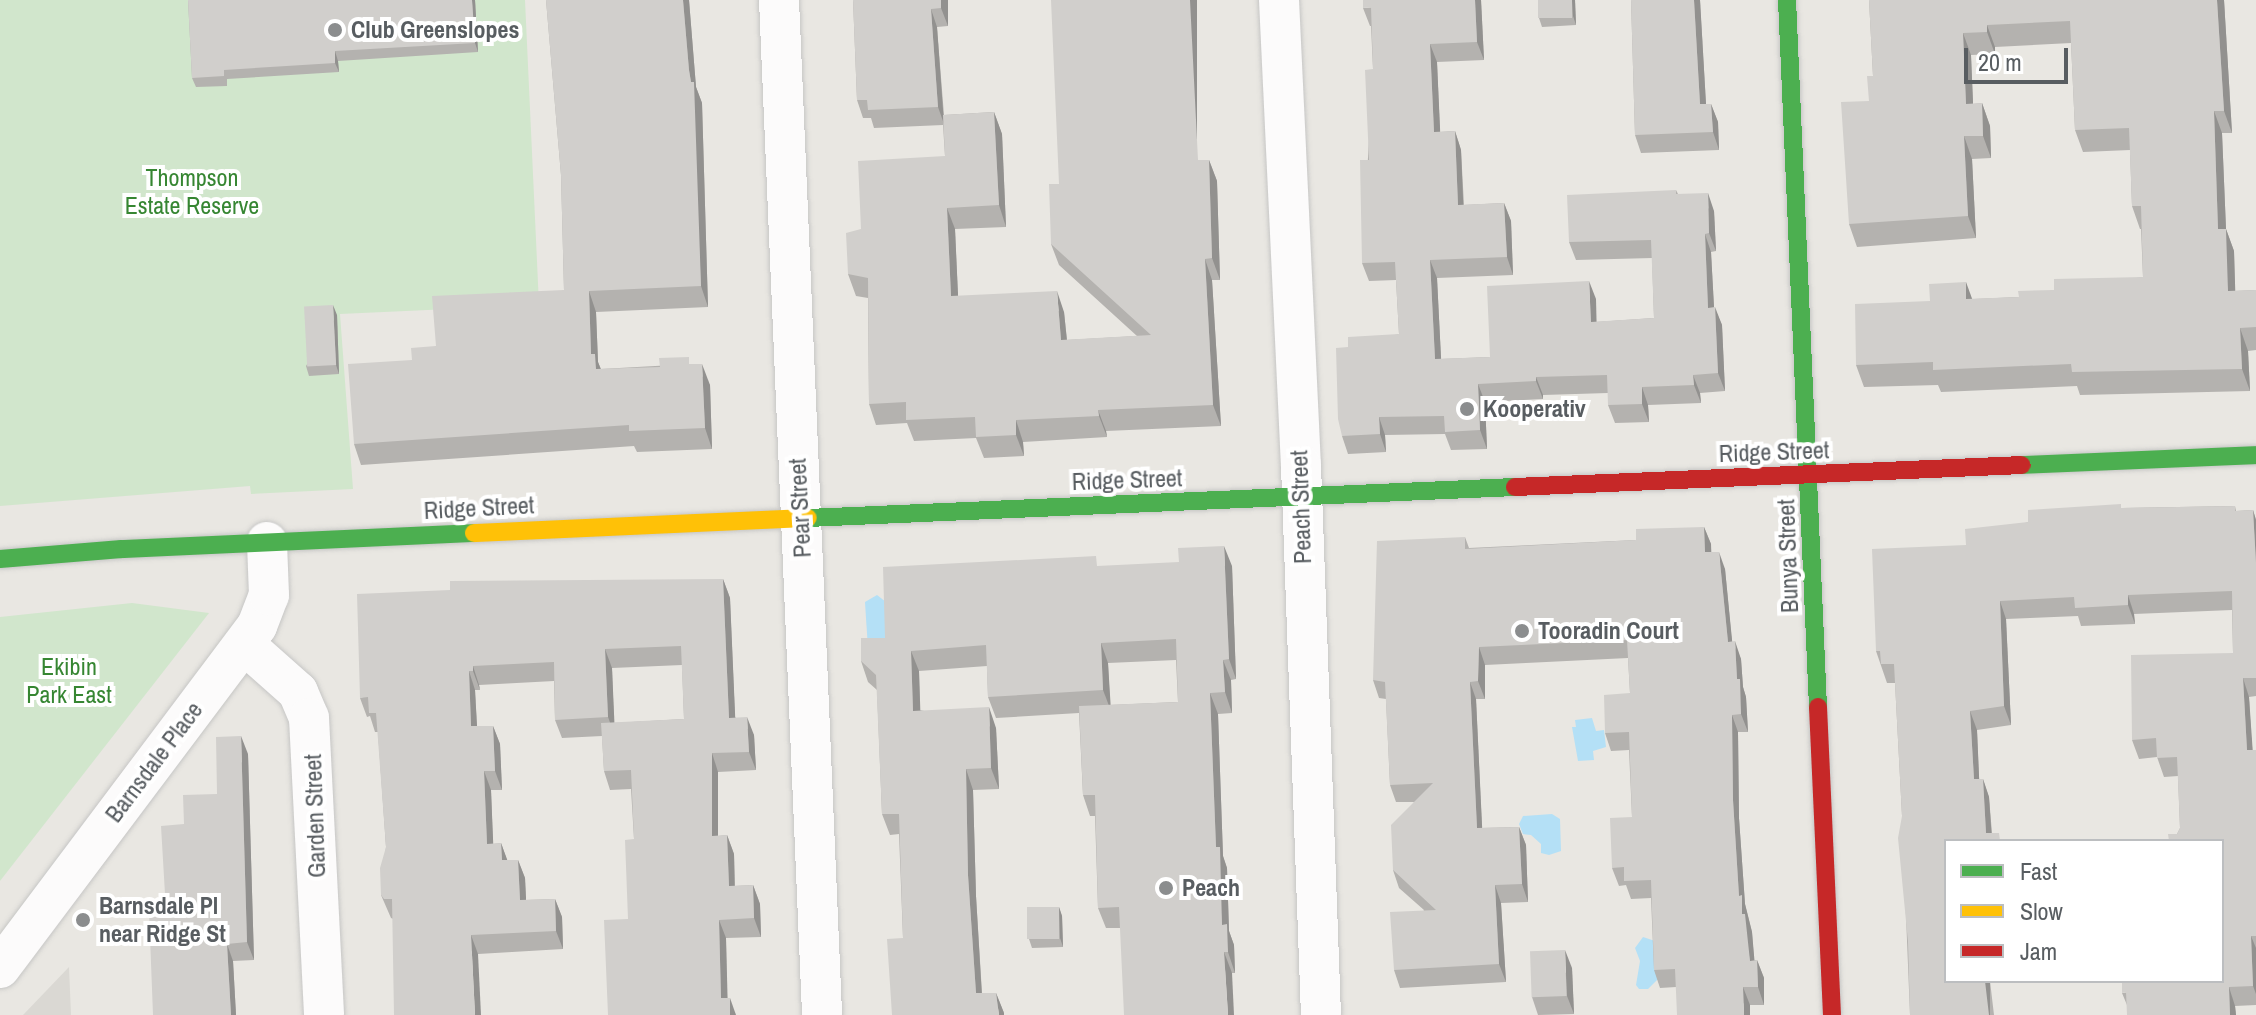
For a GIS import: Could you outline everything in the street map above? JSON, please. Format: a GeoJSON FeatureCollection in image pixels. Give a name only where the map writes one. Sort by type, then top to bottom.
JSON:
{"type":"FeatureCollection","features":[{"type":"Feature","properties":{"kind":"street","name":"Pear Street"},"geometry":{"type":"LineString","coordinates":[[779,0],[822,1015]]}},
{"type":"Feature","properties":{"kind":"street","name":"Peach Street"},"geometry":{"type":"LineString","coordinates":[[1279,0],[1302,497],[1321,1015]]}},
{"type":"Feature","properties":{"kind":"street","name":"Bunya Street"},"geometry":{"type":"LineString","coordinates":[[1787,0],[1832,1015]]}},
{"type":"Feature","properties":{"kind":"street","name":"Ridge Street"},"geometry":{"type":"LineString","coordinates":[[0,559],[267,542],[2256,455]]}},
{"type":"Feature","properties":{"kind":"street","name":"Barnsdale Place"},"geometry":{"type":"LineString","coordinates":[[0,968],[244,644],[267,608],[267,542]]}},
{"type":"Feature","properties":{"kind":"street","name":"Garden Street"},"geometry":{"type":"LineString","coordinates":[[244,644],[298,692],[309,718],[324,1015]]}},
{"type":"Feature","properties":{"kind":"shaded area"},"geometry":{"type":"Polygon","coordinates":[[[69,967],[71,1015],[23,1015],[69,967]]]}},
{"type":"Feature","properties":{"kind":"green space","name":"Thompson Estate Reserve"},"geometry":{"type":"Polygon","coordinates":[[[0,0],[525,0],[539,305],[340,314],[353,489],[251,494],[250,486],[0,506],[0,0]]]}},
{"type":"Feature","properties":{"kind":"green space","name":"Ekibin Park East"},"geometry":{"type":"Polygon","coordinates":[[[132,603],[209,613],[0,881],[0,617],[132,603]]]}},
{"type":"Feature","properties":{"kind":"water"},"geometry":{"type":"Polygon","coordinates":[[[877,595],[886,602],[887,648],[868,649],[865,602],[877,595]]]}},
{"type":"Feature","properties":{"kind":"water"},"geometry":{"type":"Polygon","coordinates":[[[1592,718],[1596,731],[1604,730],[1606,747],[1593,751],[1594,760],[1578,761],[1572,727],[1576,727],[1575,720],[1592,718]]]}},
{"type":"Feature","properties":{"kind":"water"},"geometry":{"type":"Polygon","coordinates":[[[1552,814],[1560,819],[1561,851],[1549,855],[1541,853],[1541,844],[1531,835],[1523,834],[1519,824],[1523,816],[1552,814]]]}},
{"type":"Feature","properties":{"kind":"water"},"geometry":{"type":"Polygon","coordinates":[[[1643,937],[1655,941],[1658,979],[1648,989],[1639,989],[1636,985],[1640,961],[1635,948],[1643,937]]]}},
{"type":"Feature","properties":{"kind":"building","name":"Club Greenslopes"},"geometry":{"type":"Polygon","coordinates":[[[188,0],[472,0],[475,43],[335,51],[335,63],[224,70],[224,76],[192,78],[188,0]]]}},
{"type":"Feature","properties":{"kind":"building"},"geometry":{"type":"Polygon","coordinates":[[[546,0],[683,0],[689,70],[691,82],[694,82],[701,286],[589,291],[591,354],[595,354],[596,369],[660,367],[659,358],[689,357],[689,364],[702,364],[705,428],[629,431],[629,425],[354,444],[348,364],[412,360],[411,348],[436,346],[432,296],[564,290],[561,175],[546,0]]]}},
{"type":"Feature","properties":{"kind":"building"},"geometry":{"type":"Polygon","coordinates":[[[853,0],[941,0],[941,8],[931,9],[938,107],[868,110],[867,100],[857,100],[853,0]]]}},
{"type":"Feature","properties":{"kind":"building"},"geometry":{"type":"Polygon","coordinates":[[[1051,0],[1190,0],[1198,160],[1209,160],[1212,258],[1205,259],[1213,405],[1098,410],[1099,416],[1016,420],[1016,435],[976,437],[975,417],[906,420],[906,402],[869,404],[868,278],[848,274],[846,233],[861,229],[858,161],[945,156],[943,115],[994,112],[999,205],[947,208],[951,296],[1057,291],[1061,340],[1151,335],[1051,244],[1049,184],[1059,184],[1051,0]]]}},
{"type":"Feature","properties":{"kind":"building"},"geometry":{"type":"Polygon","coordinates":[[[1363,0],[1475,0],[1477,42],[1430,44],[1434,132],[1455,131],[1458,205],[1504,203],[1507,257],[1430,260],[1435,359],[1490,357],[1487,286],[1589,281],[1591,322],[1654,318],[1651,240],[1569,242],[1567,195],[1676,190],[1676,194],[1708,193],[1709,233],[1705,234],[1708,308],[1715,307],[1718,373],[1693,375],[1694,385],[1642,387],[1642,404],[1608,405],[1607,375],[1536,377],[1536,381],[1478,384],[1480,430],[1445,432],[1444,416],[1379,417],[1380,434],[1342,436],[1338,419],[1336,348],[1348,347],[1348,337],[1399,334],[1395,262],[1362,263],[1360,160],[1369,160],[1365,70],[1373,69],[1371,7],[1363,8],[1363,0]]]}},
{"type":"Feature","properties":{"kind":"building"},"geometry":{"type":"Polygon","coordinates":[[[1538,0],[1572,0],[1572,18],[1538,18],[1538,0]]]}},
{"type":"Feature","properties":{"kind":"building"},"geometry":{"type":"Polygon","coordinates":[[[1631,0],[1694,0],[1700,104],[1711,104],[1713,132],[1635,135],[1631,0]]]}},
{"type":"Feature","properties":{"kind":"building"},"geometry":{"type":"Polygon","coordinates":[[[1869,0],[2217,0],[2224,111],[2214,111],[2218,229],[2226,229],[2228,291],[2256,290],[2256,327],[2240,328],[2242,369],[2072,372],[2071,364],[1933,370],[1933,362],[1856,365],[1855,304],[1930,301],[1929,284],[1966,282],[1966,299],[2019,297],[2018,291],[2054,290],[2054,279],[2143,277],[2141,206],[2132,206],[2129,128],[2075,130],[2070,21],[1987,25],[1987,32],[1963,33],[1966,104],[1982,103],[1983,136],[1964,136],[1968,216],[1849,224],[1841,102],[1869,101],[1867,76],[1873,76],[1869,0]]]}},
{"type":"Feature","properties":{"kind":"building"},"geometry":{"type":"Polygon","coordinates":[[[333,305],[336,365],[307,366],[304,307],[333,305]]]}},
{"type":"Feature","properties":{"kind":"building"},"geometry":{"type":"Polygon","coordinates":[[[2121,504],[2121,508],[2235,506],[2235,511],[2253,510],[2256,678],[2243,678],[2247,750],[2256,750],[2256,936],[2251,936],[2253,986],[2229,987],[2230,1015],[2127,1015],[2126,992],[2122,993],[2122,983],[2224,983],[2224,839],[2169,839],[2168,834],[2177,834],[2180,828],[2177,757],[2157,758],[2156,738],[2132,740],[2131,655],[2233,653],[2232,591],[2128,595],[2128,605],[2075,608],[2074,597],[2000,601],[2004,706],[1970,711],[1974,779],[1983,779],[1986,833],[1999,833],[2000,839],[1944,839],[1944,983],[1985,983],[1989,1015],[1910,1015],[1908,942],[1898,838],[1902,816],[1894,664],[1881,664],[1880,651],[1876,651],[1872,549],[1966,545],[1965,529],[2028,522],[2028,510],[2121,504]]]}},
{"type":"Feature","properties":{"kind":"building"},"geometry":{"type":"Polygon","coordinates":[[[1704,527],[1705,552],[1719,552],[1728,642],[1735,641],[1737,679],[1740,679],[1741,714],[1732,715],[1733,800],[1739,896],[1742,895],[1750,961],[1757,960],[1758,987],[1743,987],[1744,1015],[1677,1015],[1675,969],[1654,970],[1651,880],[1624,881],[1624,867],[1612,868],[1610,818],[1632,817],[1629,732],[1605,733],[1604,695],[1630,693],[1627,640],[1479,647],[1478,681],[1470,682],[1477,828],[1519,827],[1522,884],[1495,885],[1499,964],[1394,970],[1390,912],[1436,910],[1393,870],[1391,825],[1433,783],[1390,785],[1385,682],[1373,680],[1377,541],[1465,537],[1465,549],[1636,540],[1636,529],[1704,527]]]}},
{"type":"Feature","properties":{"kind":"building"},"geometry":{"type":"Polygon","coordinates":[[[1224,546],[1229,659],[1223,660],[1225,692],[1210,693],[1216,847],[1220,847],[1222,925],[1227,924],[1228,952],[1224,952],[1228,1015],[1124,1015],[1119,907],[1098,908],[1095,795],[1083,795],[1079,706],[1178,702],[1176,639],[1101,643],[1103,690],[988,697],[986,645],[911,651],[913,711],[989,707],[991,768],[966,769],[968,875],[976,993],[996,993],[999,1015],[892,1015],[887,939],[903,938],[899,814],[882,814],[876,675],[861,661],[861,638],[885,638],[883,567],[1096,556],[1097,566],[1179,562],[1178,548],[1224,546]]]}},
{"type":"Feature","properties":{"kind":"building"},"geometry":{"type":"Polygon","coordinates":[[[723,579],[729,718],[747,717],[749,752],[712,753],[712,836],[727,835],[729,886],[753,885],[754,918],[719,920],[721,998],[730,998],[730,1015],[608,1015],[604,920],[628,919],[625,840],[634,839],[631,770],[604,771],[601,723],[684,719],[681,646],[605,649],[608,717],[555,720],[554,662],[473,666],[473,671],[469,671],[471,726],[493,726],[495,771],[484,771],[487,844],[501,843],[502,860],[518,860],[520,900],[555,899],[556,931],[471,935],[475,1015],[394,1015],[392,899],[384,899],[381,895],[380,868],[386,847],[376,713],[369,713],[368,697],[360,698],[357,594],[450,590],[450,581],[723,579]]]}},
{"type":"Feature","properties":{"kind":"building"},"geometry":{"type":"Polygon","coordinates":[[[241,736],[247,942],[227,944],[231,1015],[153,1015],[149,911],[166,911],[161,826],[184,824],[183,795],[217,794],[216,737],[241,736]]]}},
{"type":"Feature","properties":{"kind":"building"},"geometry":{"type":"Polygon","coordinates":[[[1027,907],[1059,907],[1059,939],[1027,939],[1027,907]]]}},
{"type":"Feature","properties":{"kind":"building"},"geometry":{"type":"Polygon","coordinates":[[[1565,950],[1567,996],[1532,997],[1530,951],[1565,950]]]}},
{"type":"Feature","properties":{"kind":"traffic: fast"},"geometry":{"type":"LineString","coordinates":[[1787,0],[1818,707]]}},
{"type":"Feature","properties":{"kind":"traffic: fast"},"geometry":{"type":"LineString","coordinates":[[2022,465],[2256,455]]}},
{"type":"Feature","properties":{"kind":"traffic: fast"},"geometry":{"type":"LineString","coordinates":[[808,518],[1515,487]]}},
{"type":"Feature","properties":{"kind":"traffic: fast"},"geometry":{"type":"LineString","coordinates":[[0,559],[122,549],[474,533]]}},
{"type":"Feature","properties":{"kind":"traffic: slow"},"geometry":{"type":"LineString","coordinates":[[474,533],[808,518]]}},
{"type":"Feature","properties":{"kind":"traffic: jam"},"geometry":{"type":"LineString","coordinates":[[1515,487],[2022,465]]}},
{"type":"Feature","properties":{"kind":"traffic: jam"},"geometry":{"type":"LineString","coordinates":[[1818,707],[1832,1015]]}},
{"type":"Feature","properties":{"kind":"place","name":"Club Greenslopes"},"geometry":{"type":"Point","coordinates":[335,30]}},
{"type":"Feature","properties":{"kind":"place","name":"Kooperativ"},"geometry":{"type":"Point","coordinates":[1467,409]}},
{"type":"Feature","properties":{"kind":"place","name":"Tooradin Court"},"geometry":{"type":"Point","coordinates":[1522,631]}},
{"type":"Feature","properties":{"kind":"place","name":"Peach"},"geometry":{"type":"Point","coordinates":[1166,888]}},
{"type":"Feature","properties":{"kind":"place","name":"Barnsdale Pl near Ridge St"},"geometry":{"type":"Point","coordinates":[83,920]}}]}
